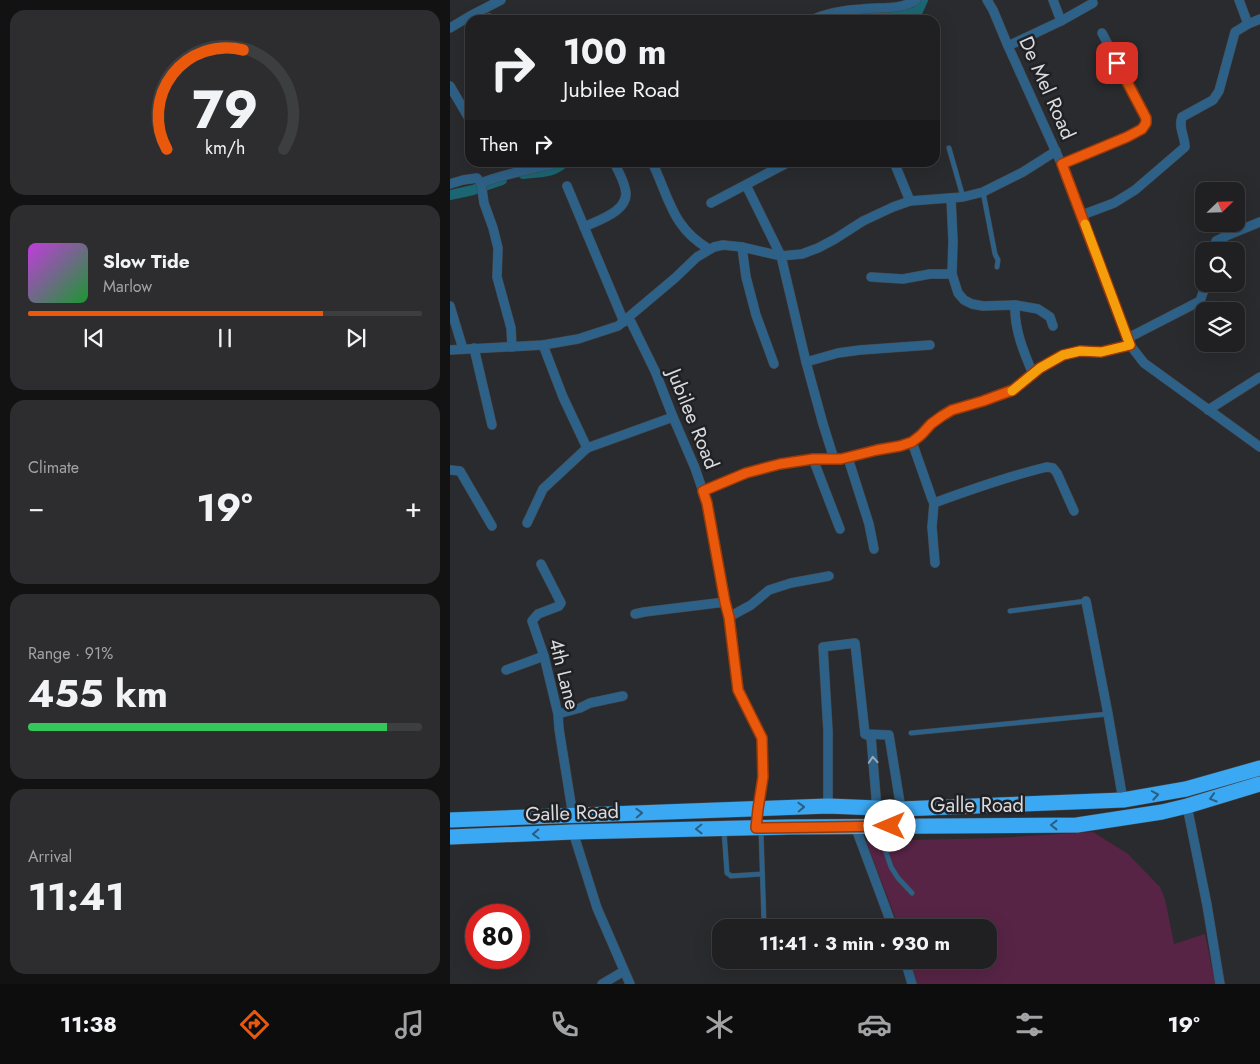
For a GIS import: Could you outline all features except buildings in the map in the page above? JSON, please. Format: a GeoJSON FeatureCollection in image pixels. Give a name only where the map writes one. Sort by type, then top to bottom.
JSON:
{"type":"FeatureCollection","features":[{"type":"Feature","properties":{"kind":"highway","name":"Galle Road"},"geometry":{"type":"LineString","coordinates":[[450,820],[828,806],[889,809],[1122,800],[1186,789],[1260,768]]}},
{"type":"Feature","properties":{"kind":"highway","name":"Galle Road"},"geometry":{"type":"LineString","coordinates":[[450,837],[724,828],[1077,825],[1162,812],[1260,784]]}},
{"type":"Feature","properties":{"kind":"highway"},"geometry":{"type":"LineString","coordinates":[[883,826],[889,809]]}},
{"type":"Feature","properties":{"kind":"street"},"geometry":{"type":"LineString","coordinates":[[472,15],[501,0]]}},
{"type":"Feature","properties":{"kind":"street"},"geometry":{"type":"LineString","coordinates":[[822,15],[907,5],[916,0]]}},
{"type":"Feature","properties":{"kind":"street","name":"De Mel Road"},"geometry":{"type":"LineString","coordinates":[[987,0],[994,10],[1008,46],[1062,164],[1129,341],[1144,363],[1260,447]]}},
{"type":"Feature","properties":{"kind":"street"},"geometry":{"type":"LineString","coordinates":[[1053,0],[1061,21]]}},
{"type":"Feature","properties":{"kind":"street"},"geometry":{"type":"LineString","coordinates":[[1239,0],[1248,24]]}},
{"type":"Feature","properties":{"kind":"street"},"geometry":{"type":"LineString","coordinates":[[1008,46],[1061,21],[1093,3]]}},
{"type":"Feature","properties":{"kind":"street"},"geometry":{"type":"LineString","coordinates":[[450,28],[465,19]]}},
{"type":"Feature","properties":{"kind":"street"},"geometry":{"type":"LineString","coordinates":[[1082,216],[1114,203],[1135,190],[1185,147],[1180,120],[1217,96],[1235,32],[1260,19]]}},
{"type":"Feature","properties":{"kind":"street"},"geometry":{"type":"LineString","coordinates":[[1062,164],[1127,137],[1142,129],[1146,123],[1141,107],[1102,33]]}},
{"type":"Feature","properties":{"kind":"street"},"geometry":{"type":"LineString","coordinates":[[450,86],[465,112]]}},
{"type":"Feature","properties":{"kind":"street"},"geometry":{"type":"LineString","coordinates":[[450,350],[543,345],[578,339],[618,326],[697,257],[709,249],[723,245],[742,247],[780,256],[802,254],[818,248],[863,221],[892,207],[910,201],[963,197],[982,192],[1023,172],[1056,151]]}},
{"type":"Feature","properties":{"kind":"street"},"geometry":{"type":"LineString","coordinates":[[481,183],[500,176],[538,167]]}},
{"type":"Feature","properties":{"kind":"street"},"geometry":{"type":"LineString","coordinates":[[584,227],[620,209],[626,200],[626,190],[616,167]]}},
{"type":"Feature","properties":{"kind":"street"},"geometry":{"type":"LineString","coordinates":[[654,167],[676,218],[689,234],[709,249]]}},
{"type":"Feature","properties":{"kind":"street"},"geometry":{"type":"LineString","coordinates":[[710,203],[780,167]]}},
{"type":"Feature","properties":{"kind":"street"},"geometry":{"type":"LineString","coordinates":[[896,167],[910,201]]}},
{"type":"Feature","properties":{"kind":"street"},"geometry":{"type":"LineString","coordinates":[[450,184],[477,178],[481,183],[484,203],[498,248],[497,274],[511,328],[512,347]]}},
{"type":"Feature","properties":{"kind":"street"},"geometry":{"type":"LineString","coordinates":[[746,185],[780,256],[806,362],[834,459]]}},
{"type":"Feature","properties":{"kind":"street","name":"Jubilee Road"},"geometry":{"type":"LineString","coordinates":[[567,186],[626,320],[655,371],[695,468],[707,503],[729,617],[738,690],[762,738],[763,777],[758,809],[759,828]]}},
{"type":"Feature","properties":{"kind":"street"},"geometry":{"type":"LineString","coordinates":[[951,198],[952,274],[958,293],[964,300],[984,306],[1016,305],[1038,309],[1050,317],[1053,326]]}},
{"type":"Feature","properties":{"kind":"street"},"geometry":{"type":"LineString","coordinates":[[1216,242],[1260,222]]}},
{"type":"Feature","properties":{"kind":"street"},"geometry":{"type":"LineString","coordinates":[[742,247],[746,278],[756,315],[774,364]]}},
{"type":"Feature","properties":{"kind":"street"},"geometry":{"type":"LineString","coordinates":[[871,277],[903,279],[930,274],[952,274]]}},
{"type":"Feature","properties":{"kind":"street"},"geometry":{"type":"LineString","coordinates":[[703,491],[746,473],[780,464],[813,459],[848,458],[912,442],[931,424],[952,410],[1013,390],[1040,368],[1063,355],[1080,351],[1101,352],[1129,341],[1200,301],[1203,292]]}},
{"type":"Feature","properties":{"kind":"street"},"geometry":{"type":"LineString","coordinates":[[1016,305],[1017,330],[1033,374]]}},
{"type":"Feature","properties":{"kind":"street"},"geometry":{"type":"LineString","coordinates":[[450,306],[463,349]]}},
{"type":"Feature","properties":{"kind":"street"},"geometry":{"type":"LineString","coordinates":[[543,345],[563,397],[587,448]]}},
{"type":"Feature","properties":{"kind":"street"},"geometry":{"type":"LineString","coordinates":[[806,362],[860,350],[930,345]]}},
{"type":"Feature","properties":{"kind":"street"},"geometry":{"type":"LineString","coordinates":[[474,348],[492,425]]}},
{"type":"Feature","properties":{"kind":"street"},"geometry":{"type":"LineString","coordinates":[[1208,410],[1260,377]]}},
{"type":"Feature","properties":{"kind":"street"},"geometry":{"type":"LineString","coordinates":[[527,523],[543,489],[587,448],[673,417]]}},
{"type":"Feature","properties":{"kind":"street"},"geometry":{"type":"LineString","coordinates":[[912,442],[934,503],[932,527],[935,563]]}},
{"type":"Feature","properties":{"kind":"street"},"geometry":{"type":"LineString","coordinates":[[848,458],[874,549]]}},
{"type":"Feature","properties":{"kind":"street"},"geometry":{"type":"LineString","coordinates":[[813,459],[840,529]]}},
{"type":"Feature","properties":{"kind":"street"},"geometry":{"type":"LineString","coordinates":[[934,503],[1000,479],[1047,467],[1053,468],[1057,473],[1074,511]]}},
{"type":"Feature","properties":{"kind":"street"},"geometry":{"type":"LineString","coordinates":[[450,470],[460,471],[492,526]]}},
{"type":"Feature","properties":{"kind":"street","name":"4th Lane"},"geometry":{"type":"LineString","coordinates":[[540,564],[562,603],[538,614],[532,620],[544,656],[558,714],[573,816]]}},
{"type":"Feature","properties":{"kind":"street"},"geometry":{"type":"LineString","coordinates":[[729,617],[750,605],[769,590],[792,583],[829,576]]}},
{"type":"Feature","properties":{"kind":"street"},"geometry":{"type":"LineString","coordinates":[[1086,601],[1108,714],[1122,800]]}},
{"type":"Feature","properties":{"kind":"street"},"geometry":{"type":"LineString","coordinates":[[635,614],[725,602]]}},
{"type":"Feature","properties":{"kind":"street"},"geometry":{"type":"LineString","coordinates":[[828,806],[828,731],[822,647],[855,643],[865,734]]}},
{"type":"Feature","properties":{"kind":"street"},"geometry":{"type":"LineString","coordinates":[[506,670],[544,656]]}},
{"type":"Feature","properties":{"kind":"street"},"geometry":{"type":"LineString","coordinates":[[558,714],[590,703],[623,696]]}},
{"type":"Feature","properties":{"kind":"street"},"geometry":{"type":"LineString","coordinates":[[865,734],[871,737],[889,809]]}},
{"type":"Feature","properties":{"kind":"street"},"geometry":{"type":"LineString","coordinates":[[865,734],[888,735],[889,809]]}},
{"type":"Feature","properties":{"kind":"street"},"geometry":{"type":"LineString","coordinates":[[1187,806],[1220,984]]}},
{"type":"Feature","properties":{"kind":"street"},"geometry":{"type":"LineString","coordinates":[[855,826],[890,919]]}},
{"type":"Feature","properties":{"kind":"street"},"geometry":{"type":"LineString","coordinates":[[573,832],[597,908],[630,984]]}},
{"type":"Feature","properties":{"kind":"street"},"geometry":{"type":"LineString","coordinates":[[908,969],[912,984]]}},
{"type":"Feature","properties":{"kind":"street"},"geometry":{"type":"LineString","coordinates":[[602,984],[624,971]]}},
{"type":"Feature","properties":{"kind":"lane"},"geometry":{"type":"LineString","coordinates":[[949,148],[963,197]]}},
{"type":"Feature","properties":{"kind":"lane"},"geometry":{"type":"LineString","coordinates":[[982,192],[995,254],[998,260],[997,267]]}},
{"type":"Feature","properties":{"kind":"lane"},"geometry":{"type":"LineString","coordinates":[[1010,611],[1086,601]]}},
{"type":"Feature","properties":{"kind":"lane"},"geometry":{"type":"LineString","coordinates":[[911,733],[1108,714]]}},
{"type":"Feature","properties":{"kind":"lane"},"geometry":{"type":"LineString","coordinates":[[883,826],[891,867],[912,893]]}},
{"type":"Feature","properties":{"kind":"lane"},"geometry":{"type":"LineString","coordinates":[[724,828],[727,873],[730,876],[762,874]]}},
{"type":"Feature","properties":{"kind":"lane"},"geometry":{"type":"LineString","coordinates":[[759,828],[764,919]]}},
{"type":"Feature","properties":{"kind":"shaded area"},"geometry":{"type":"Polygon","coordinates":[[[1093,832],[1128,854],[1160,887],[1165,899],[1174,944],[1205,934],[1215,984],[917,984],[913,969],[997,969],[997,919],[896,919],[866,841],[998,838],[1093,832]]]}},
{"type":"Feature","properties":{"kind":"waterway"},"geometry":{"type":"LineString","coordinates":[[904,15],[918,11],[923,0]]}},
{"type":"Feature","properties":{"kind":"waterway"},"geometry":{"type":"LineString","coordinates":[[523,174],[550,171],[558,167]]}},
{"type":"Feature","properties":{"kind":"waterway"},"geometry":{"type":"LineString","coordinates":[[450,195],[473,190],[502,180]]}},
{"type":"Feature","properties":{"kind":"slow traffic"},"geometry":{"type":"LineString","coordinates":[[1012,391],[1040,368],[1063,355],[1080,351],[1101,352],[1130,345],[1085,224]]}},
{"type":"Feature","properties":{"kind":"route"},"geometry":{"type":"LineString","coordinates":[[890,826],[756,828],[763,777],[762,738],[738,690],[729,617],[703,491],[746,473],[796,460],[848,458],[912,442],[931,424],[952,410],[1013,390],[1040,368],[1063,355],[1080,351],[1101,352],[1130,345],[1062,164],[1127,137],[1144,127],[1146,118],[1117,63]]}}]}
